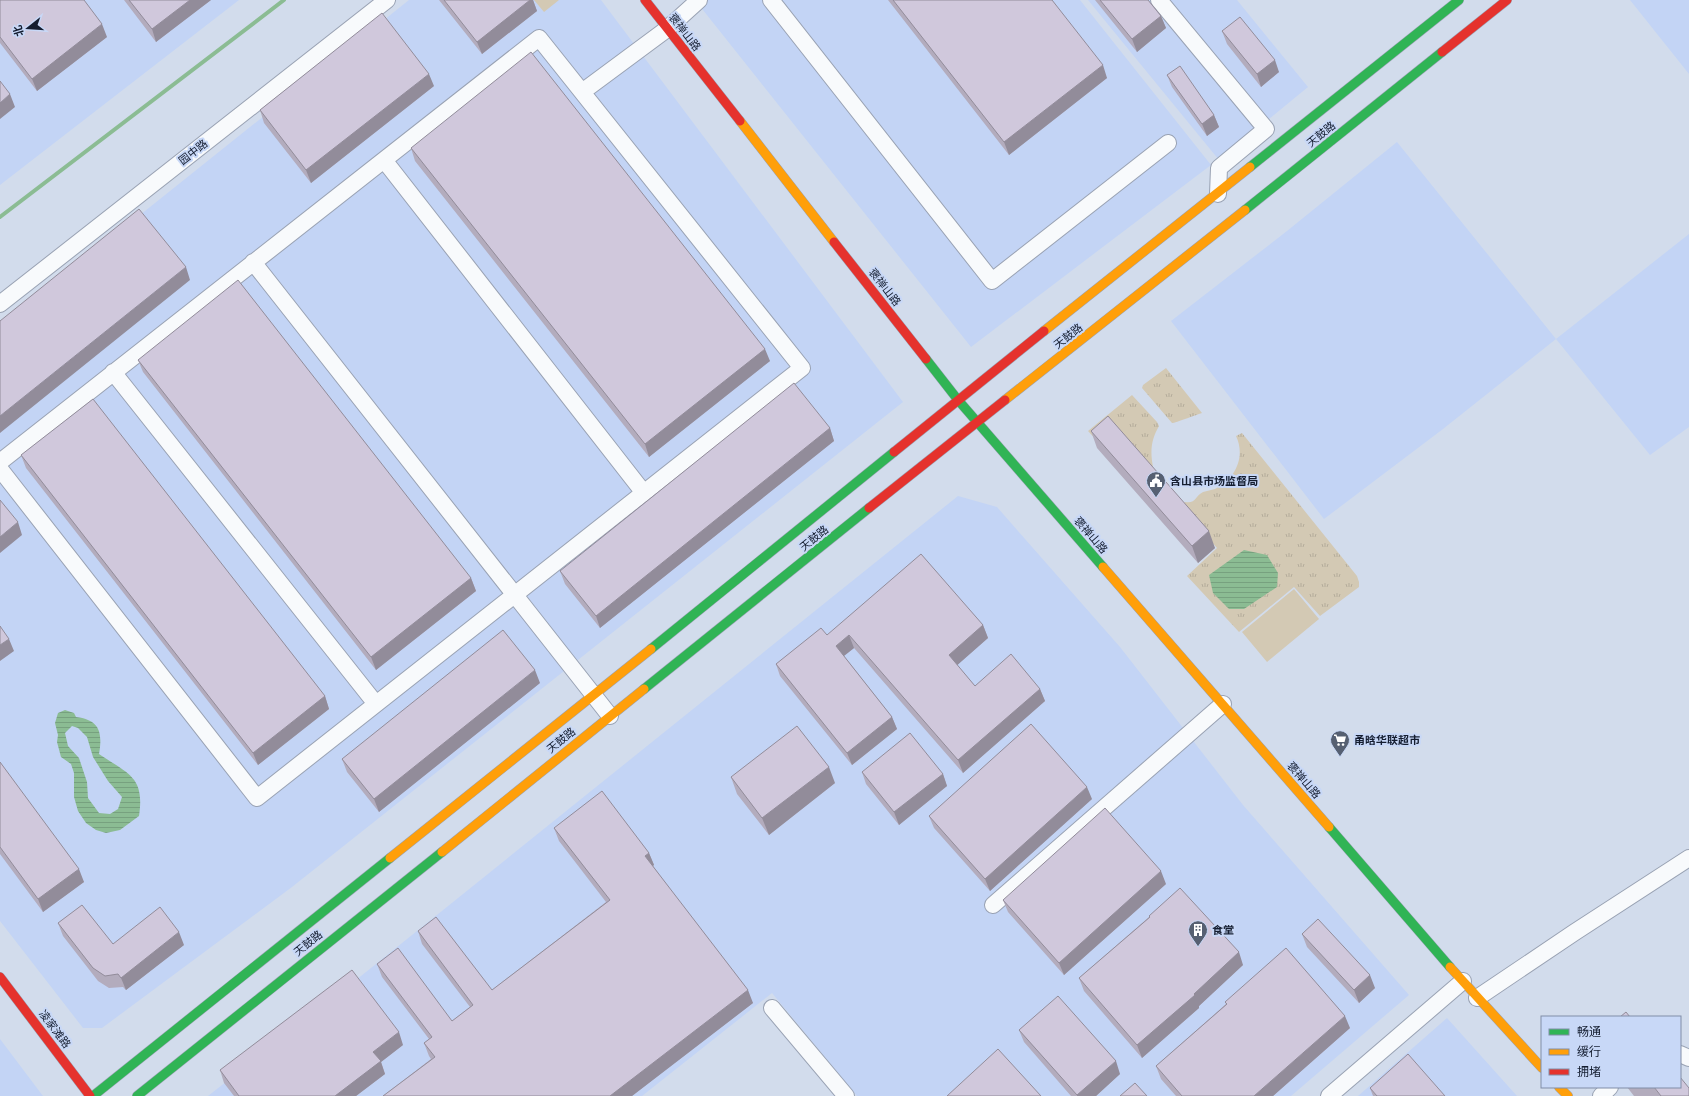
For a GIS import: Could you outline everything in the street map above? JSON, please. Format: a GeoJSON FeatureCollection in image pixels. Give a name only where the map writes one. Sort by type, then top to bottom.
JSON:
{"type":"FeatureCollection","features":[{"type":"Feature","properties":{"kind":"main road","name":"褒禅山路"},"geometry":{"type":"LineString","coordinates":[[645,0],[958,400],[1477,998],[1541,1067]]}},
{"type":"Feature","properties":{"kind":"main road","name":"天鼓路"},"geometry":{"type":"LineString","coordinates":[[92,1096],[594,695],[958,400],[1218,194],[1459,0]]}},
{"type":"Feature","properties":{"kind":"main road","name":"天鼓路"},"geometry":{"type":"LineString","coordinates":[[137,1096],[977,422],[1087,336],[1507,0]]}},
{"type":"Feature","properties":{"kind":"main road","name":"凌家滩路"},"geometry":{"type":"LineString","coordinates":[[0,977],[92,1096]]}},
{"type":"Feature","properties":{"kind":"main road"},"geometry":{"type":"LineString","coordinates":[[1560,1088],[1568,1096]]}},
{"type":"Feature","properties":{"kind":"street","name":"园中路"},"geometry":{"type":"LineString","coordinates":[[0,304],[387,0]]}},
{"type":"Feature","properties":{"kind":"street"},"geometry":{"type":"LineString","coordinates":[[582,92],[667,29],[699,0]]}},
{"type":"Feature","properties":{"kind":"street"},"geometry":{"type":"LineString","coordinates":[[771,0],[992,281],[1168,143]]}},
{"type":"Feature","properties":{"kind":"street"},"geometry":{"type":"LineString","coordinates":[[1158,0],[1266,129],[1219,168],[1218,194]]}},
{"type":"Feature","properties":{"kind":"street"},"geometry":{"type":"LineString","coordinates":[[0,462],[539,38],[802,368],[257,798],[0,469]]}},
{"type":"Feature","properties":{"kind":"street"},"geometry":{"type":"LineString","coordinates":[[384,160],[644,493]]}},
{"type":"Feature","properties":{"kind":"street"},"geometry":{"type":"LineString","coordinates":[[253,262],[610,716]]}},
{"type":"Feature","properties":{"kind":"street"},"geometry":{"type":"LineString","coordinates":[[114,372],[376,704]]}},
{"type":"Feature","properties":{"kind":"street"},"geometry":{"type":"LineString","coordinates":[[993,905],[1222,704]]}},
{"type":"Feature","properties":{"kind":"street"},"geometry":{"type":"LineString","coordinates":[[1477,998],[1689,858]]}},
{"type":"Feature","properties":{"kind":"street"},"geometry":{"type":"LineString","coordinates":[[1329,1096],[1463,981]]}},
{"type":"Feature","properties":{"kind":"street"},"geometry":{"type":"LineString","coordinates":[[772,1008],[846,1096]]}},
{"type":"Feature","properties":{"kind":"street"},"geometry":{"type":"LineString","coordinates":[[1601,1096],[1609,1088]]}},
{"type":"Feature","properties":{"kind":"shaded area"},"geometry":{"type":"Polygon","coordinates":[[[0,0],[239,0],[0,185],[0,0]]]}},
{"type":"Feature","properties":{"kind":"shaded area"},"geometry":{"type":"Polygon","coordinates":[[[409,0],[601,0],[903,402],[292,887],[102,1028],[83,1028],[0,921],[0,327],[409,0]]]}},
{"type":"Feature","properties":{"kind":"shaded area"},"geometry":{"type":"Polygon","coordinates":[[[695,0],[1080,0],[1211,165],[971,347],[695,0]]]}},
{"type":"Feature","properties":{"kind":"shaded area"},"geometry":{"type":"Polygon","coordinates":[[[1088,0],[1237,0],[1308,87],[1219,160],[1088,0]]]}},
{"type":"Feature","properties":{"kind":"shaded area"},"geometry":{"type":"Polygon","coordinates":[[[1630,0],[1689,0],[1689,74],[1630,0]]]}},
{"type":"Feature","properties":{"kind":"shaded area"},"geometry":{"type":"Polygon","coordinates":[[[1397,142],[1556,339],[1443,429],[1324,519],[1171,321],[1287,231],[1397,142]]]}},
{"type":"Feature","properties":{"kind":"shaded area"},"geometry":{"type":"Polygon","coordinates":[[[1689,234],[1689,427],[1650,455],[1556,339],[1689,234]]]}},
{"type":"Feature","properties":{"kind":"shaded area"},"geometry":{"type":"Polygon","coordinates":[[[958,496],[997,507],[1120,647],[1243,805],[1409,995],[1291,1096],[857,1096],[772,993],[642,1096],[208,1096],[361,976],[958,496]]]}},
{"type":"Feature","properties":{"kind":"shaded area"},"geometry":{"type":"Polygon","coordinates":[[[1244,550],[1267,555],[1278,573],[1277,587],[1244,609],[1229,609],[1213,593],[1209,575],[1244,550]]]}},
{"type":"Feature","properties":{"kind":"shaded area"},"geometry":{"type":"Polygon","coordinates":[[[65,710],[74,713],[76,717],[90,721],[94,724],[100,733],[99,754],[126,772],[137,784],[140,803],[139,816],[120,830],[106,833],[96,830],[86,823],[78,811],[74,797],[74,773],[71,764],[61,757],[57,742],[58,735],[55,723],[58,713],[65,710]],[[72,726],[65,733],[68,746],[79,758],[87,782],[88,798],[99,813],[110,814],[118,809],[122,797],[108,781],[93,757],[87,737],[78,728],[72,726]]]}},
{"type":"Feature","properties":{"kind":"shaded area"},"geometry":{"type":"Polygon","coordinates":[[[1447,1018],[1517,1096],[1358,1096],[1447,1018]]]}},
{"type":"Feature","properties":{"kind":"shaded area"},"geometry":{"type":"Polygon","coordinates":[[[0,1039],[43,1096],[0,1096],[0,1039]]]}},
{"type":"Feature","properties":{"kind":"green space"},"geometry":{"type":"Polygon","coordinates":[[[534,0],[559,0],[544,12],[534,0]]]}},
{"type":"Feature","properties":{"kind":"green space"},"geometry":{"type":"Polygon","coordinates":[[[1166,368],[1202,413],[1172,423],[1142,388],[1143,385],[1166,368]]]}},
{"type":"Feature","properties":{"kind":"green space"},"geometry":{"type":"Polygon","coordinates":[[[1132,395],[1159,426],[1154,436],[1152,446],[1153,467],[1099,443],[1088,431],[1132,395]]]}},
{"type":"Feature","properties":{"kind":"green space"},"geometry":{"type":"Polygon","coordinates":[[[1242,433],[1357,576],[1359,587],[1320,616],[1294,587],[1239,632],[1187,576],[1217,548],[1180,506],[1185,502],[1193,501],[1203,492],[1215,489],[1228,479],[1237,467],[1240,452],[1236,436],[1242,433]]]}},
{"type":"Feature","properties":{"kind":"green space"},"geometry":{"type":"Polygon","coordinates":[[[1294,589],[1319,619],[1267,662],[1242,632],[1294,589]]]}},
{"type":"Feature","properties":{"kind":"building"},"geometry":{"type":"Polygon","coordinates":[[[0,0],[84,0],[102,24],[32,79],[0,37],[0,0]]]}},
{"type":"Feature","properties":{"kind":"building"},"geometry":{"type":"Polygon","coordinates":[[[129,0],[190,0],[152,29],[129,0]]]}},
{"type":"Feature","properties":{"kind":"building"},"geometry":{"type":"Polygon","coordinates":[[[444,0],[530,0],[477,42],[444,0]]]}},
{"type":"Feature","properties":{"kind":"building"},"geometry":{"type":"Polygon","coordinates":[[[893,0],[1052,0],[1103,65],[1004,142],[893,0]]]}},
{"type":"Feature","properties":{"kind":"building"},"geometry":{"type":"Polygon","coordinates":[[[1100,0],[1148,0],[1161,16],[1132,39],[1100,0]]]}},
{"type":"Feature","properties":{"kind":"building"},"geometry":{"type":"Polygon","coordinates":[[[382,13],[429,74],[306,170],[260,110],[382,13]]]}},
{"type":"Feature","properties":{"kind":"building"},"geometry":{"type":"Polygon","coordinates":[[[1240,17],[1275,60],[1257,74],[1222,31],[1240,17]]]}},
{"type":"Feature","properties":{"kind":"building"},"geometry":{"type":"Polygon","coordinates":[[[531,52],[765,349],[645,444],[411,148],[531,52]]]}},
{"type":"Feature","properties":{"kind":"building"},"geometry":{"type":"Polygon","coordinates":[[[1180,66],[1214,115],[1202,124],[1167,75],[1180,66]]]}},
{"type":"Feature","properties":{"kind":"building"},"geometry":{"type":"Polygon","coordinates":[[[0,81],[10,94],[0,103],[0,81]]]}},
{"type":"Feature","properties":{"kind":"building"},"geometry":{"type":"Polygon","coordinates":[[[139,209],[186,267],[0,416],[0,321],[139,209]]]}},
{"type":"Feature","properties":{"kind":"building"},"geometry":{"type":"Polygon","coordinates":[[[238,280],[471,578],[371,657],[138,360],[238,280]]]}},
{"type":"Feature","properties":{"kind":"building"},"geometry":{"type":"Polygon","coordinates":[[[794,383],[830,428],[596,616],[560,571],[794,383]]]}},
{"type":"Feature","properties":{"kind":"building"},"geometry":{"type":"Polygon","coordinates":[[[93,399],[325,696],[253,753],[21,455],[93,399]]]}},
{"type":"Feature","properties":{"kind":"building","name":"含山县市场监督局"},"geometry":{"type":"Polygon","coordinates":[[[1108,416],[1209,531],[1192,546],[1091,431],[1108,416]]]}},
{"type":"Feature","properties":{"kind":"building"},"geometry":{"type":"Polygon","coordinates":[[[0,500],[18,522],[0,537],[0,500]]]}},
{"type":"Feature","properties":{"kind":"building"},"geometry":{"type":"Polygon","coordinates":[[[921,554],[983,625],[949,655],[975,686],[1011,654],[1040,689],[958,760],[849,635],[836,646],[892,717],[847,753],[776,664],[821,628],[827,635],[921,554]]]}},
{"type":"Feature","properties":{"kind":"building"},"geometry":{"type":"Polygon","coordinates":[[[0,626],[9,639],[0,645],[0,626]]]}},
{"type":"Feature","properties":{"kind":"building"},"geometry":{"type":"Polygon","coordinates":[[[503,630],[535,670],[374,799],[342,759],[503,630]]]}},
{"type":"Feature","properties":{"kind":"building"},"geometry":{"type":"Polygon","coordinates":[[[1031,724],[1087,787],[985,879],[929,816],[1031,724]]]}},
{"type":"Feature","properties":{"kind":"building"},"geometry":{"type":"Polygon","coordinates":[[[797,726],[829,767],[762,818],[731,777],[797,726]]]}},
{"type":"Feature","properties":{"kind":"building"},"geometry":{"type":"Polygon","coordinates":[[[910,733],[943,774],[894,812],[862,772],[910,733]]]}},
{"type":"Feature","properties":{"kind":"building"},"geometry":{"type":"Polygon","coordinates":[[[0,762],[79,869],[38,899],[0,847],[0,762]]]}},
{"type":"Feature","properties":{"kind":"building"},"geometry":{"type":"Polygon","coordinates":[[[602,791],[649,853],[645,856],[748,990],[610,1096],[383,1096],[435,1057],[424,1043],[432,1037],[377,964],[398,948],[452,1021],[473,1005],[418,931],[436,917],[492,990],[610,900],[554,828],[602,791]]]}},
{"type":"Feature","properties":{"kind":"building"},"geometry":{"type":"Polygon","coordinates":[[[1105,808],[1161,871],[1059,963],[1003,900],[1105,808]]]}},
{"type":"Feature","properties":{"kind":"building"},"geometry":{"type":"Polygon","coordinates":[[[1180,888],[1239,952],[1194,994],[1195,995],[1137,1045],[1079,978],[1150,917],[1149,916],[1180,888]]]}},
{"type":"Feature","properties":{"kind":"building"},"geometry":{"type":"Polygon","coordinates":[[[82,905],[113,944],[160,907],[179,932],[121,978],[118,974],[105,976],[93,968],[58,923],[82,905]]]}},
{"type":"Feature","properties":{"kind":"building"},"geometry":{"type":"Polygon","coordinates":[[[1318,919],[1370,975],[1354,990],[1302,934],[1318,919]]]}},
{"type":"Feature","properties":{"kind":"building"},"geometry":{"type":"Polygon","coordinates":[[[1286,948],[1345,1016],[1254,1096],[1182,1096],[1156,1066],[1227,1004],[1225,1002],[1286,948]]]}},
{"type":"Feature","properties":{"kind":"building"},"geometry":{"type":"Polygon","coordinates":[[[352,970],[399,1032],[373,1052],[381,1061],[335,1096],[239,1096],[220,1070],[352,970]]]}},
{"type":"Feature","properties":{"kind":"building"},"geometry":{"type":"Polygon","coordinates":[[[1058,996],[1116,1061],[1077,1095],[1019,1030],[1058,996]]]}},
{"type":"Feature","properties":{"kind":"building"},"geometry":{"type":"Polygon","coordinates":[[[1626,1012],[1629,1016],[1621,1016],[1626,1012]]]}},
{"type":"Feature","properties":{"kind":"building"},"geometry":{"type":"Polygon","coordinates":[[[998,1049],[1041,1096],[947,1096],[998,1049]]]}},
{"type":"Feature","properties":{"kind":"building"},"geometry":{"type":"Polygon","coordinates":[[[1408,1054],[1445,1096],[1377,1096],[1370,1088],[1408,1054]]]}},
{"type":"Feature","properties":{"kind":"building"},"geometry":{"type":"Polygon","coordinates":[[[1681,1078],[1689,1088],[1689,1096],[1661,1096],[1655,1088],[1681,1088],[1681,1078]]]}},
{"type":"Feature","properties":{"kind":"building"},"geometry":{"type":"Polygon","coordinates":[[[1135,1083],[1147,1096],[1120,1096],[1135,1083]]]}},
{"type":"Feature","properties":{"kind":"waterway"},"geometry":{"type":"LineString","coordinates":[[0,217],[284,0]]}},
{"type":"Feature","properties":{"kind":"traffic: fast"},"geometry":{"type":"LineString","coordinates":[[1250,167],[1459,0]]}},
{"type":"Feature","properties":{"kind":"traffic: fast"},"geometry":{"type":"LineString","coordinates":[[1245,210],[1442,52]]}},
{"type":"Feature","properties":{"kind":"traffic: fast"},"geometry":{"type":"LineString","coordinates":[[926,359],[958,400],[1103,567]]}},
{"type":"Feature","properties":{"kind":"traffic: fast"},"geometry":{"type":"LineString","coordinates":[[651,649],[894,452]]}},
{"type":"Feature","properties":{"kind":"traffic: fast"},"geometry":{"type":"LineString","coordinates":[[644,689],[869,508]]}},
{"type":"Feature","properties":{"kind":"traffic: fast"},"geometry":{"type":"LineString","coordinates":[[1329,827],[1450,967]]}},
{"type":"Feature","properties":{"kind":"traffic: fast"},"geometry":{"type":"LineString","coordinates":[[137,1096],[442,852]]}},
{"type":"Feature","properties":{"kind":"traffic: fast"},"geometry":{"type":"LineString","coordinates":[[93,1096],[390,858]]}},
{"type":"Feature","properties":{"kind":"traffic: slow"},"geometry":{"type":"LineString","coordinates":[[740,121],[834,242]]}},
{"type":"Feature","properties":{"kind":"traffic: slow"},"geometry":{"type":"LineString","coordinates":[[1044,331],[1250,167]]}},
{"type":"Feature","properties":{"kind":"traffic: slow"},"geometry":{"type":"LineString","coordinates":[[1005,400],[1245,210]]}},
{"type":"Feature","properties":{"kind":"traffic: slow"},"geometry":{"type":"LineString","coordinates":[[1103,567],[1329,827]]}},
{"type":"Feature","properties":{"kind":"traffic: slow"},"geometry":{"type":"LineString","coordinates":[[390,858],[651,649]]}},
{"type":"Feature","properties":{"kind":"traffic: slow"},"geometry":{"type":"LineString","coordinates":[[442,852],[644,689]]}},
{"type":"Feature","properties":{"kind":"traffic: slow"},"geometry":{"type":"LineString","coordinates":[[1450,967],[1541,1067]]}},
{"type":"Feature","properties":{"kind":"traffic: slow"},"geometry":{"type":"LineString","coordinates":[[1560,1088],[1568,1096]]}},
{"type":"Feature","properties":{"kind":"traffic: jam"},"geometry":{"type":"LineString","coordinates":[[645,0],[740,121]]}},
{"type":"Feature","properties":{"kind":"traffic: jam"},"geometry":{"type":"LineString","coordinates":[[1442,52],[1507,0]]}},
{"type":"Feature","properties":{"kind":"traffic: jam"},"geometry":{"type":"LineString","coordinates":[[834,242],[926,359]]}},
{"type":"Feature","properties":{"kind":"traffic: jam"},"geometry":{"type":"LineString","coordinates":[[894,452],[1044,331]]}},
{"type":"Feature","properties":{"kind":"traffic: jam"},"geometry":{"type":"LineString","coordinates":[[869,508],[1005,400]]}},
{"type":"Feature","properties":{"kind":"traffic: jam"},"geometry":{"type":"LineString","coordinates":[[0,977],[90,1096]]}},
{"type":"Feature","properties":{"kind":"place","name":"含山县市场监督局"},"geometry":{"type":"Point","coordinates":[1156,498]}},
{"type":"Feature","properties":{"kind":"place","name":"甬晗华联超市"},"geometry":{"type":"Point","coordinates":[1340,757]}},
{"type":"Feature","properties":{"kind":"place","name":"食堂"},"geometry":{"type":"Point","coordinates":[1198,947]}}]}
